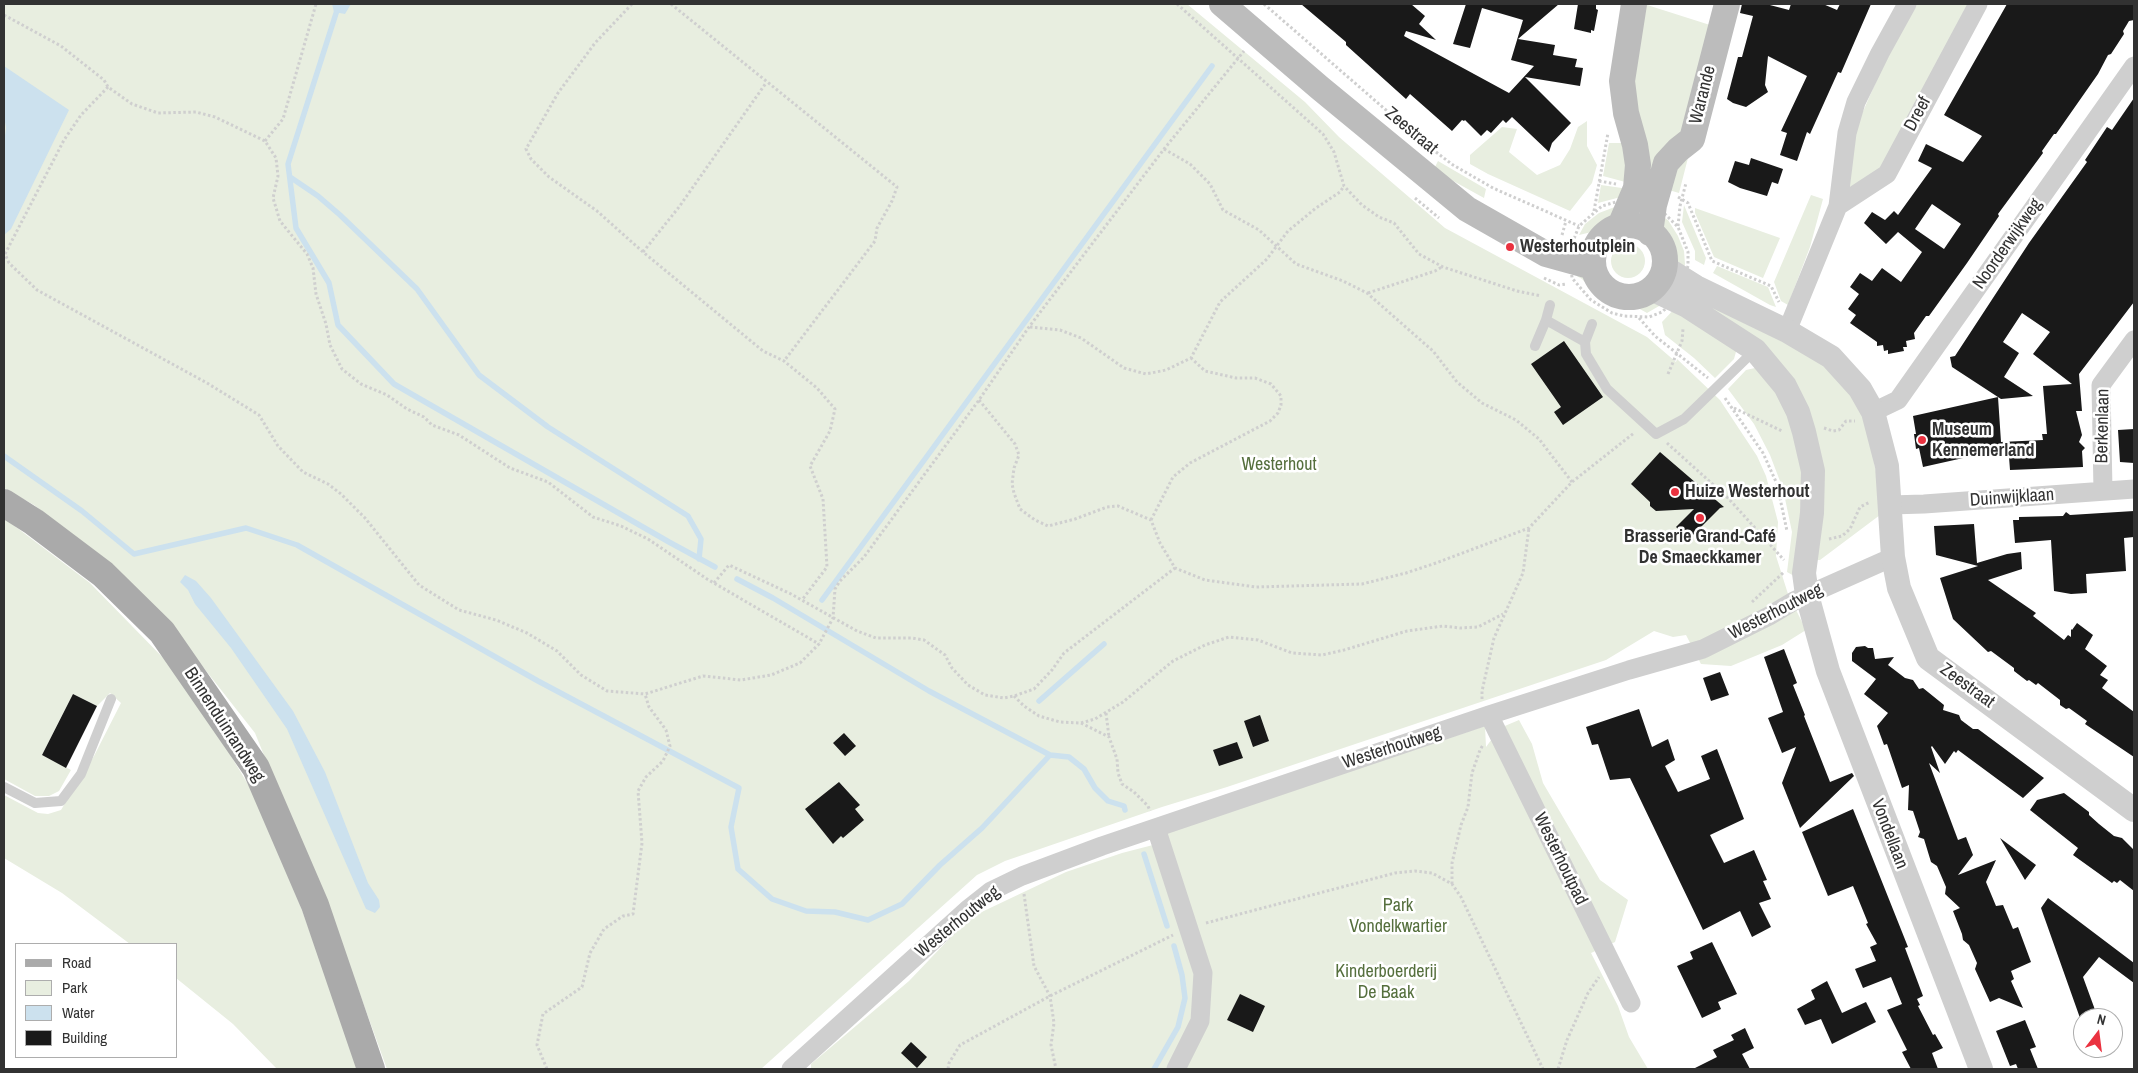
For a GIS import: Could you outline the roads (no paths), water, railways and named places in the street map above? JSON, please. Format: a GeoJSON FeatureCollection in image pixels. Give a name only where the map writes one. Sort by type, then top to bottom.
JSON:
{"type":"FeatureCollection","features":[{"type":"Feature","properties":{"kind":"main road","name":"Zeestraat"},"geometry":{"type":"LineString","coordinates":[[1222,4],[1449,195],[1481,218],[1546,254],[1588,265]]}},
{"type":"Feature","properties":{"kind":"main road"},"geometry":{"type":"LineString","coordinates":[[1620,226],[1636,188],[1638,165],[1635,145],[1626,113],[1622,82],[1634,4]]}},
{"type":"Feature","properties":{"kind":"main road","name":"Warande"},"geometry":{"type":"LineString","coordinates":[[1650,233],[1654,205],[1666,164],[1678,150],[1692,139],[1725,4]]}},
{"type":"Feature","properties":{"kind":"main road"},"geometry":{"type":"LineString","coordinates":[[1631,225],[1650,233],[1656,238],[1663,252],[1658,278],[1642,294],[1632,297],[1621,296],[1602,286],[1588,265],[1602,237],[1610,230],[1620,226],[1631,225]]}},
{"type":"Feature","properties":{"kind":"main road","name":"Binnenduinrandweg"},"geometry":{"type":"LineString","coordinates":[[4,503],[34,522],[103,574],[162,632],[256,768],[315,906],[371,1069]]}},
{"type":"Feature","properties":{"kind":"street"},"geometry":{"type":"LineString","coordinates":[[1790,326],[1838,206],[1847,133],[1856,102],[1907,4]]}},
{"type":"Feature","properties":{"kind":"street","name":"Dreef"},"geometry":{"type":"LineString","coordinates":[[1838,206],[1887,174],[1978,4]]}},
{"type":"Feature","properties":{"kind":"street","name":"Noorderwijkweg"},"geometry":{"type":"LineString","coordinates":[[1872,412],[1898,400],[2134,66]]}},
{"type":"Feature","properties":{"kind":"street"},"geometry":{"type":"LineString","coordinates":[[1658,278],[1696,287],[1790,326],[1831,357],[1860,389],[1872,412],[1887,466],[1890,505]]}},
{"type":"Feature","properties":{"kind":"street"},"geometry":{"type":"LineString","coordinates":[[1658,278],[1687,306],[1756,350],[1785,386],[1804,432],[1813,471],[1798,536],[1807,595]]}},
{"type":"Feature","properties":{"kind":"street","name":"Berkenlaan"},"geometry":{"type":"LineString","coordinates":[[2102,491],[2101,385],[2134,340]]}},
{"type":"Feature","properties":{"kind":"street","name":"Duinwijklaan"},"geometry":{"type":"LineString","coordinates":[[1890,505],[2134,489]]}},
{"type":"Feature","properties":{"kind":"street","name":"Zeestraat"},"geometry":{"type":"LineString","coordinates":[[1890,505],[1893,557],[1899,588],[1928,658],[2134,810]]}},
{"type":"Feature","properties":{"kind":"street","name":"Westerhoutweg"},"geometry":{"type":"LineString","coordinates":[[791,1069],[967,910],[991,891],[1022,876],[1156,828],[1493,722],[1629,670],[1703,649],[1807,595],[1893,557]]}},
{"type":"Feature","properties":{"kind":"street","name":"Vondellaan"},"geometry":{"type":"LineString","coordinates":[[1807,595],[1836,695],[1981,1069]]}},
{"type":"Feature","properties":{"kind":"street","name":"Westerhoutpad"},"geometry":{"type":"LineString","coordinates":[[1493,722],[1631,1003]]}},
{"type":"Feature","properties":{"kind":"street"},"geometry":{"type":"LineString","coordinates":[[1156,828],[1203,973],[1200,1020],[1176,1069]]}},
{"type":"Feature","properties":{"kind":"lane"},"geometry":{"type":"LineString","coordinates":[[1535,346],[1546,320],[1547,300]]}},
{"type":"Feature","properties":{"kind":"lane"},"geometry":{"type":"LineString","coordinates":[[1546,320],[1585,342]]}},
{"type":"Feature","properties":{"kind":"lane"},"geometry":{"type":"LineString","coordinates":[[1592,324],[1585,342],[1586,354],[1607,389],[1656,434],[1684,419],[1756,350]]}},
{"type":"Feature","properties":{"kind":"lane"},"geometry":{"type":"LineString","coordinates":[[4,787],[35,803],[60,802],[81,774],[112,699]]}},
{"type":"Feature","properties":{"kind":"water"},"geometry":{"type":"Polygon","coordinates":[[[332,4],[351,4],[345,14],[334,12],[332,4]]]}},
{"type":"Feature","properties":{"kind":"water"},"geometry":{"type":"Polygon","coordinates":[[[4,66],[69,110],[11,229],[4,235],[4,143],[6,128],[4,116],[4,66]]]}},
{"type":"Feature","properties":{"kind":"water"},"geometry":{"type":"Polygon","coordinates":[[[185,575],[196,581],[211,598],[293,711],[325,772],[368,883],[379,900],[380,907],[375,913],[366,909],[287,729],[231,648],[195,604],[188,590],[180,582],[185,575]]]}},
{"type":"Feature","properties":{"kind":"waterway"},"geometry":{"type":"LineString","coordinates":[[339,4],[288,164],[296,228],[329,283],[338,325],[394,384],[715,567]]}},
{"type":"Feature","properties":{"kind":"waterway"},"geometry":{"type":"LineString","coordinates":[[822,600],[1212,66]]}},
{"type":"Feature","properties":{"kind":"waterway"},"geometry":{"type":"LineString","coordinates":[[290,177],[318,196],[340,215],[417,289],[479,375],[548,427],[688,516],[701,539],[699,559]]}},
{"type":"Feature","properties":{"kind":"waterway"},"geometry":{"type":"LineString","coordinates":[[4,456],[82,511],[134,554],[246,528],[297,545],[538,681],[739,788],[731,827],[738,869],[772,899],[806,911],[835,912],[868,920],[902,904],[940,865],[982,828],[1050,755]]}},
{"type":"Feature","properties":{"kind":"waterway"},"geometry":{"type":"LineString","coordinates":[[737,579],[773,598],[929,691],[1050,755],[1069,757],[1084,769],[1095,788],[1108,801],[1124,806],[1125,810]]}},
{"type":"Feature","properties":{"kind":"waterway"},"geometry":{"type":"LineString","coordinates":[[1039,701],[1104,644]]}},
{"type":"Feature","properties":{"kind":"waterway"},"geometry":{"type":"LineString","coordinates":[[1144,854],[1167,926]]}},
{"type":"Feature","properties":{"kind":"waterway"},"geometry":{"type":"LineString","coordinates":[[1154,1069],[1178,1027],[1185,998],[1182,975],[1174,946]]}},
{"type":"Feature","properties":{"kind":"place","name":"Westerhoutplein"},"geometry":{"type":"Point","coordinates":[1510,247]}},
{"type":"Feature","properties":{"kind":"place","name":"Museum Kennemerland"},"geometry":{"type":"Point","coordinates":[1922,440]}},
{"type":"Feature","properties":{"kind":"place","name":"Huize Westerhout"},"geometry":{"type":"Point","coordinates":[1675,492]}},
{"type":"Feature","properties":{"kind":"place","name":"Brasserie Grand-Café De Smaeckkamer"},"geometry":{"type":"Point","coordinates":[1700,518]}},
{"type":"Feature","properties":{"kind":"park label","name":"Westerhout"},"geometry":{"type":"Point","coordinates":[1279,465]}},
{"type":"Feature","properties":{"kind":"park label","name":"Park Vondelkwartier"},"geometry":{"type":"Point","coordinates":[1398,916]}},
{"type":"Feature","properties":{"kind":"park label","name":"Kinderboerderij De Baak"},"geometry":{"type":"Point","coordinates":[1386,982]}}]}
